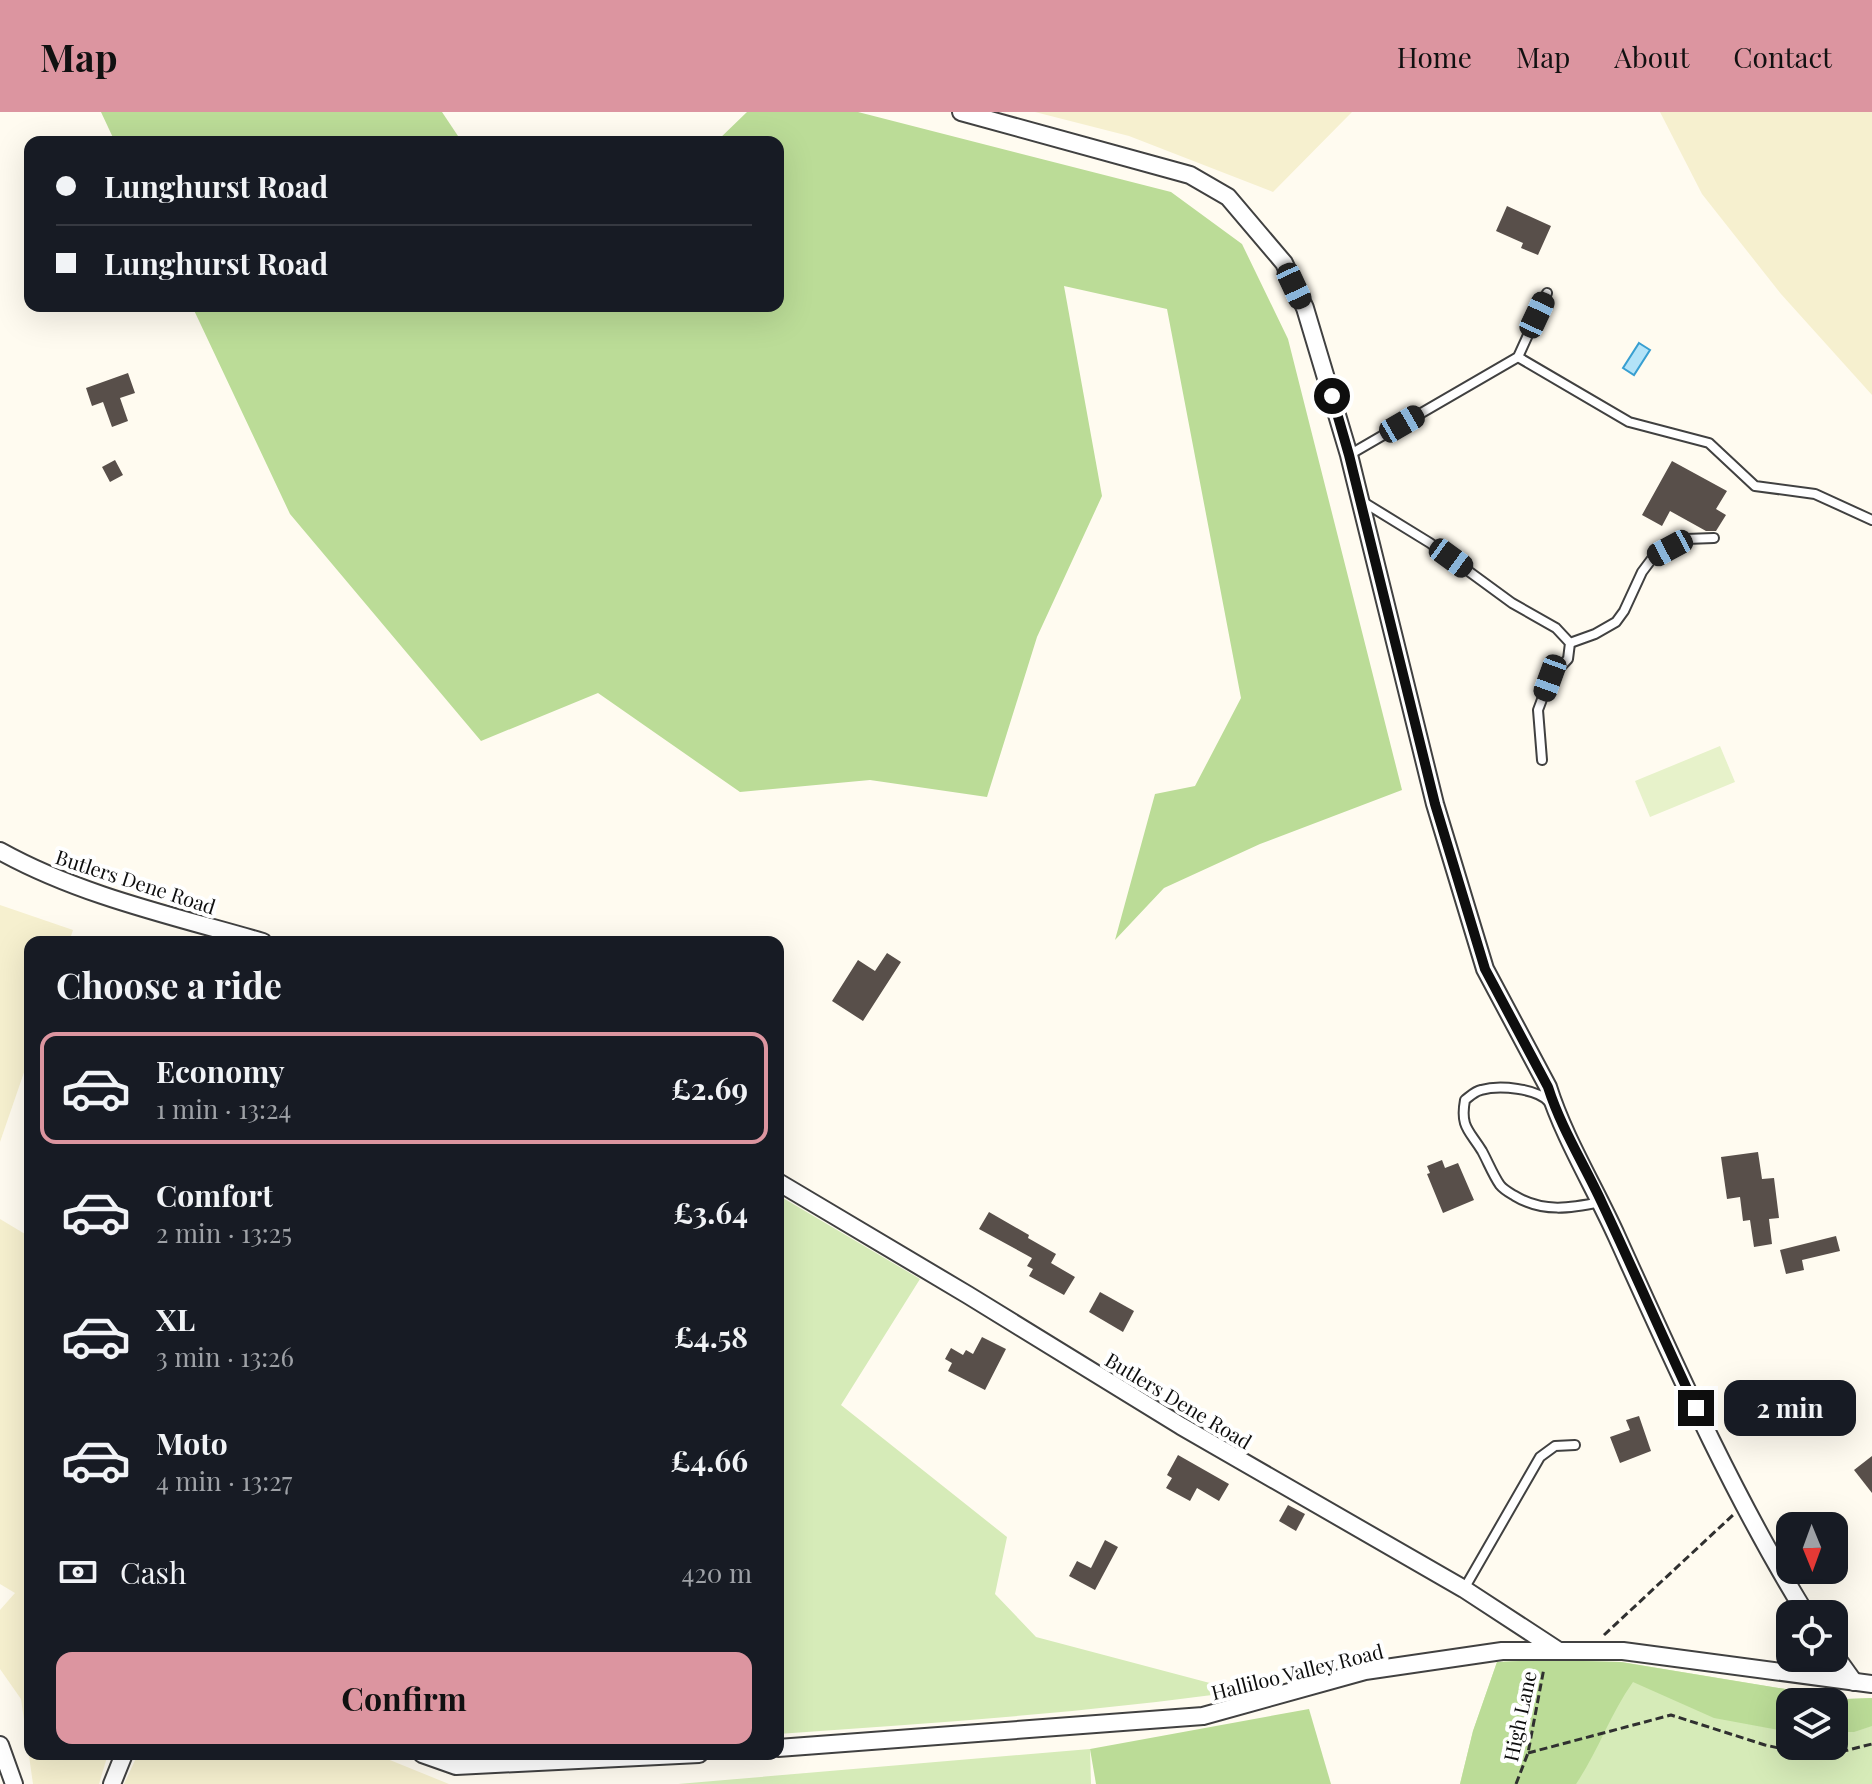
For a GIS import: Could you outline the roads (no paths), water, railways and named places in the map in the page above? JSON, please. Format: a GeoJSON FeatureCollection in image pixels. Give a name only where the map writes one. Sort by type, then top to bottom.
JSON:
{"type":"FeatureCollection","features":[{"type":"Feature","properties":{"kind":"street"},"geometry":{"type":"LineString","coordinates":[[961,112],[1190,175],[1228,197],[1284,263],[1305,308],[1349,455],[1435,804],[1485,969],[1533,1055],[1555,1108],[1744,1505],[1798,1600]]}},
{"type":"Feature","properties":{"kind":"street","name":"Butlers Dene Road"},"geometry":{"type":"LineString","coordinates":[[0,851],[29,867],[87,890],[243,936]]}},
{"type":"Feature","properties":{"kind":"street","name":"Butlers Dene Road"},"geometry":{"type":"LineString","coordinates":[[784,1186],[1181,1426],[1464,1589],[1553,1652]]}},
{"type":"Feature","properties":{"kind":"street","name":"Halliloo Valley Road"},"geometry":{"type":"LineString","coordinates":[[784,1748],[1203,1716],[1365,1671],[1502,1651],[1638,1652],[1872,1684]]}},
{"type":"Feature","properties":{"kind":"street"},"geometry":{"type":"LineString","coordinates":[[1847,1672],[1854,1682]]}},
{"type":"Feature","properties":{"kind":"street"},"geometry":{"type":"LineString","coordinates":[[0,1745],[14,1784]]}},
{"type":"Feature","properties":{"kind":"street"},"geometry":{"type":"LineString","coordinates":[[112,1784],[122,1760]]}},
{"type":"Feature","properties":{"kind":"street"},"geometry":{"type":"LineString","coordinates":[[439,1760],[456,1766],[578,1760]]}},
{"type":"Feature","properties":{"kind":"lane"},"geometry":{"type":"LineString","coordinates":[[1349,455],[1518,357],[1547,293]]}},
{"type":"Feature","properties":{"kind":"lane"},"geometry":{"type":"LineString","coordinates":[[1518,357],[1629,422],[1709,443],[1755,486],[1815,494],[1872,520]]}},
{"type":"Feature","properties":{"kind":"lane"},"geometry":{"type":"LineString","coordinates":[[1360,500],[1430,543],[1512,603],[1556,628],[1570,643]]}},
{"type":"Feature","properties":{"kind":"lane"},"geometry":{"type":"LineString","coordinates":[[1570,643],[1616,622],[1642,572],[1654,556],[1686,539],[1714,538]]}},
{"type":"Feature","properties":{"kind":"lane"},"geometry":{"type":"LineString","coordinates":[[1542,760],[1538,710],[1550,678],[1568,659],[1570,643]]}},
{"type":"Feature","properties":{"kind":"lane"},"geometry":{"type":"LineString","coordinates":[[1555,1108],[1543,1095],[1512,1088],[1480,1090],[1465,1100],[1462,1116],[1470,1136],[1502,1188],[1523,1201],[1544,1208],[1602,1202]]}},
{"type":"Feature","properties":{"kind":"lane"},"geometry":{"type":"LineString","coordinates":[[1464,1589],[1540,1457],[1555,1446],[1575,1445]]}},
{"type":"Feature","properties":{"kind":"water"},"geometry":{"type":"Polygon","coordinates":[[[1639,343],[1650,350],[1634,375],[1623,368],[1639,343]]]}}]}
